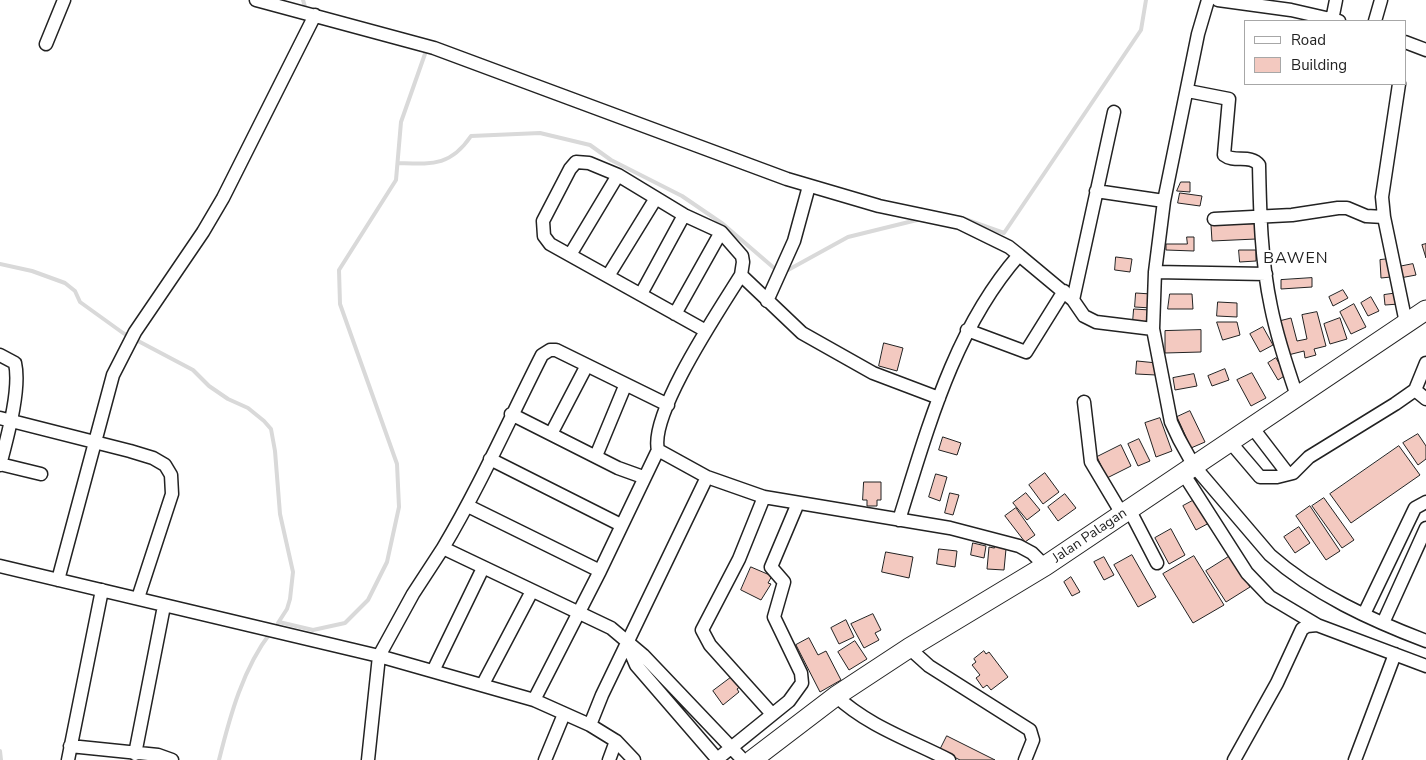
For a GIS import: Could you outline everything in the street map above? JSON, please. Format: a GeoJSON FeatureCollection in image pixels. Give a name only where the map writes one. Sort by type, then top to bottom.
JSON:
{"type":"FeatureCollection","features":[{"type":"Feature","properties":{"kind":"highway","name":"Jalan Palagan"},"geometry":{"type":"LineString","coordinates":[[752,760],[836,696],[909,648],[1045,566],[1188,469],[1231,443],[1297,396],[1426,310]]}},
{"type":"Feature","properties":{"kind":"street"},"geometry":{"type":"LineString","coordinates":[[46,44],[64,0]]}},
{"type":"Feature","properties":{"kind":"street"},"geometry":{"type":"LineString","coordinates":[[256,0],[313,19],[434,48],[698,147],[809,186],[879,206],[960,223],[1009,247],[1020,255],[1069,296],[1084,316],[1096,322],[1153,329]]}},
{"type":"Feature","properties":{"kind":"street"},"geometry":{"type":"LineString","coordinates":[[1208,0],[1198,34],[1188,91],[1164,201],[1154,272],[1153,329],[1171,422],[1188,469],[1247,572],[1270,597],[1317,625],[1426,666]]}},
{"type":"Feature","properties":{"kind":"street"},"geometry":{"type":"LineString","coordinates":[[1218,0],[1270,4],[1335,20],[1336,0]]}},
{"type":"Feature","properties":{"kind":"street"},"geometry":{"type":"LineString","coordinates":[[1375,20],[1381,0]]}},
{"type":"Feature","properties":{"kind":"street"},"geometry":{"type":"LineString","coordinates":[[58,580],[113,376],[135,332],[203,232],[223,198],[313,19]]}},
{"type":"Feature","properties":{"kind":"street"},"geometry":{"type":"LineString","coordinates":[[1406,42],[1426,50]]}},
{"type":"Feature","properties":{"kind":"street"},"geometry":{"type":"LineString","coordinates":[[1399,85],[1382,186],[1384,217],[1406,323]]}},
{"type":"Feature","properties":{"kind":"street"},"geometry":{"type":"LineString","coordinates":[[1188,91],[1229,99],[1224,155],[1258,162],[1260,216],[1271,307],[1297,396]]}},
{"type":"Feature","properties":{"kind":"street"},"geometry":{"type":"LineString","coordinates":[[967,330],[1026,352],[1069,296],[1096,192],[1114,112]]}},
{"type":"Feature","properties":{"kind":"street"},"geometry":{"type":"LineString","coordinates":[[706,331],[550,244],[542,228],[543,221],[570,169],[576,162],[582,161],[618,175],[684,216],[721,232],[742,256],[741,275],[706,331],[668,405],[655,440],[658,450],[707,477],[764,496],[950,528],[1020,546],[1032,553],[1045,566]]}},
{"type":"Feature","properties":{"kind":"street"},"geometry":{"type":"LineString","coordinates":[[570,255],[618,175]]}},
{"type":"Feature","properties":{"kind":"street"},"geometry":{"type":"LineString","coordinates":[[767,301],[794,241],[809,186]]}},
{"type":"Feature","properties":{"kind":"street"},"geometry":{"type":"LineString","coordinates":[[1096,192],[1164,201]]}},
{"type":"Feature","properties":{"kind":"street"},"geometry":{"type":"LineString","coordinates":[[608,276],[656,198]]}},
{"type":"Feature","properties":{"kind":"street"},"geometry":{"type":"LineString","coordinates":[[1214,219],[1292,215],[1338,208],[1366,216],[1384,217]]}},
{"type":"Feature","properties":{"kind":"street"},"geometry":{"type":"LineString","coordinates":[[641,294],[684,216]]}},
{"type":"Feature","properties":{"kind":"street"},"geometry":{"type":"LineString","coordinates":[[676,314],[721,232]]}},
{"type":"Feature","properties":{"kind":"street"},"geometry":{"type":"LineString","coordinates":[[899,520],[939,398],[967,330],[993,288],[1020,255]]}},
{"type":"Feature","properties":{"kind":"street"},"geometry":{"type":"LineString","coordinates":[[1154,272],[1266,274]]}},
{"type":"Feature","properties":{"kind":"street"},"geometry":{"type":"LineString","coordinates":[[741,275],[802,333],[874,372],[939,398]]}},
{"type":"Feature","properties":{"kind":"street"},"geometry":{"type":"LineString","coordinates":[[368,760],[379,656],[413,594],[468,506],[542,355],[556,350],[586,367],[668,405]]}},
{"type":"Feature","properties":{"kind":"street"},"geometry":{"type":"LineString","coordinates":[[0,355],[15,363],[18,373],[5,420],[0,464],[41,474]]}},
{"type":"Feature","properties":{"kind":"street"},"geometry":{"type":"LineString","coordinates":[[1231,443],[1260,477],[1277,477],[1293,472],[1309,457],[1348,435],[1414,390],[1426,363]]}},
{"type":"Feature","properties":{"kind":"street"},"geometry":{"type":"LineString","coordinates":[[551,434],[586,367]]}},
{"type":"Feature","properties":{"kind":"street"},"geometry":{"type":"LineString","coordinates":[[596,456],[626,386]]}},
{"type":"Feature","properties":{"kind":"street"},"geometry":{"type":"LineString","coordinates":[[1414,390],[1426,399]]}},
{"type":"Feature","properties":{"kind":"street"},"geometry":{"type":"LineString","coordinates":[[1084,402],[1091,462],[1157,563]]}},
{"type":"Feature","properties":{"kind":"street"},"geometry":{"type":"LineString","coordinates":[[512,414],[643,477]]}},
{"type":"Feature","properties":{"kind":"street"},"geometry":{"type":"LineString","coordinates":[[5,420],[153,458],[165,465],[171,475],[172,494],[138,598]]}},
{"type":"Feature","properties":{"kind":"street"},"geometry":{"type":"LineString","coordinates":[[1252,428],[1288,474]]}},
{"type":"Feature","properties":{"kind":"street"},"geometry":{"type":"LineString","coordinates":[[534,700],[600,571],[643,477],[658,450]]}},
{"type":"Feature","properties":{"kind":"street"},"geometry":{"type":"LineString","coordinates":[[490,459],[621,525]]}},
{"type":"Feature","properties":{"kind":"street"},"geometry":{"type":"LineString","coordinates":[[1188,469],[1284,568],[1310,586],[1364,614],[1426,641]]}},
{"type":"Feature","properties":{"kind":"street"},"geometry":{"type":"LineString","coordinates":[[590,725],[707,477]]}},
{"type":"Feature","properties":{"kind":"street"},"geometry":{"type":"LineString","coordinates":[[764,496],[739,559],[702,630],[710,645],[772,714]]}},
{"type":"Feature","properties":{"kind":"street"},"geometry":{"type":"LineString","coordinates":[[1364,614],[1414,508],[1426,502]]}},
{"type":"Feature","properties":{"kind":"street"},"geometry":{"type":"LineString","coordinates":[[627,644],[636,665],[717,760],[789,701],[802,683],[801,673],[774,617],[784,582],[772,566],[798,503]]}},
{"type":"Feature","properties":{"kind":"street"},"geometry":{"type":"LineString","coordinates":[[468,506],[600,571]]}},
{"type":"Feature","properties":{"kind":"street"},"geometry":{"type":"LineString","coordinates":[[1383,623],[1426,528]]}},
{"type":"Feature","properties":{"kind":"street"},"geometry":{"type":"LineString","coordinates":[[443,548],[611,628],[627,644],[643,655],[743,760]]}},
{"type":"Feature","properties":{"kind":"street"},"geometry":{"type":"LineString","coordinates":[[0,566],[379,656],[482,684],[508,694],[534,700],[590,725],[616,741],[634,760]]}},
{"type":"Feature","properties":{"kind":"street"},"geometry":{"type":"LineString","coordinates":[[434,671],[483,568]]}},
{"type":"Feature","properties":{"kind":"street"},"geometry":{"type":"LineString","coordinates":[[68,760],[102,590]]}},
{"type":"Feature","properties":{"kind":"street"},"geometry":{"type":"LineString","coordinates":[[482,684],[532,591]]}},
{"type":"Feature","properties":{"kind":"street"},"geometry":{"type":"LineString","coordinates":[[135,754],[164,606]]}},
{"type":"Feature","properties":{"kind":"street"},"geometry":{"type":"LineString","coordinates":[[1234,760],[1277,683],[1302,629],[1307,626],[1317,625]]}},
{"type":"Feature","properties":{"kind":"street"},"geometry":{"type":"LineString","coordinates":[[909,648],[951,681],[1030,730],[1033,740],[1026,760]]}},
{"type":"Feature","properties":{"kind":"street"},"geometry":{"type":"LineString","coordinates":[[1355,760],[1395,654]]}},
{"type":"Feature","properties":{"kind":"street"},"geometry":{"type":"LineString","coordinates":[[836,696],[858,714],[891,733],[949,760]]}},
{"type":"Feature","properties":{"kind":"street"},"geometry":{"type":"LineString","coordinates":[[545,760],[564,714]]}},
{"type":"Feature","properties":{"kind":"street"},"geometry":{"type":"LineString","coordinates":[[609,760],[616,741]]}},
{"type":"Feature","properties":{"kind":"street"},"geometry":{"type":"LineString","coordinates":[[70,746],[158,755],[172,760]]}},
{"type":"Feature","properties":{"kind":"building"},"geometry":{"type":"Polygon","coordinates":[[[1181,182],[1190,182],[1190,192],[1177,191],[1181,182]]]}},
{"type":"Feature","properties":{"kind":"building"},"geometry":{"type":"Polygon","coordinates":[[[1180,193],[1202,196],[1200,206],[1178,203],[1180,193]]]}},
{"type":"Feature","properties":{"kind":"building"},"geometry":{"type":"Polygon","coordinates":[[[1256,224],[1256,239],[1212,241],[1211,225],[1256,224]]]}},
{"type":"Feature","properties":{"kind":"building"},"geometry":{"type":"Polygon","coordinates":[[[1187,237],[1194,237],[1194,251],[1166,250],[1166,244],[1187,244],[1187,237]]]}},
{"type":"Feature","properties":{"kind":"building"},"geometry":{"type":"Polygon","coordinates":[[[1426,244],[1426,258],[1422,245],[1426,244]]]}},
{"type":"Feature","properties":{"kind":"building"},"geometry":{"type":"Polygon","coordinates":[[[1239,250],[1256,250],[1256,261],[1240,262],[1239,250]]]}},
{"type":"Feature","properties":{"kind":"building"},"geometry":{"type":"Polygon","coordinates":[[[1116,257],[1132,259],[1130,272],[1115,270],[1116,257]]]}},
{"type":"Feature","properties":{"kind":"building"},"geometry":{"type":"Polygon","coordinates":[[[1389,259],[1391,277],[1381,278],[1380,260],[1389,259]]]}},
{"type":"Feature","properties":{"kind":"building"},"geometry":{"type":"Polygon","coordinates":[[[1413,264],[1416,275],[1400,278],[1398,267],[1413,264]]]}},
{"type":"Feature","properties":{"kind":"building"},"geometry":{"type":"Polygon","coordinates":[[[1312,278],[1312,287],[1281,289],[1281,280],[1312,278]]]}},
{"type":"Feature","properties":{"kind":"building"},"geometry":{"type":"Polygon","coordinates":[[[1343,290],[1348,298],[1333,306],[1329,297],[1343,290]]]}},
{"type":"Feature","properties":{"kind":"building"},"geometry":{"type":"Polygon","coordinates":[[[1136,293],[1151,294],[1151,308],[1135,307],[1136,293]]]}},
{"type":"Feature","properties":{"kind":"building"},"geometry":{"type":"Polygon","coordinates":[[[1398,293],[1399,304],[1385,305],[1384,295],[1398,293]]]}},
{"type":"Feature","properties":{"kind":"building"},"geometry":{"type":"Polygon","coordinates":[[[1170,294],[1192,294],[1193,309],[1168,309],[1170,294]]]}},
{"type":"Feature","properties":{"kind":"building"},"geometry":{"type":"Polygon","coordinates":[[[1371,297],[1379,311],[1368,316],[1361,303],[1371,297]]]}},
{"type":"Feature","properties":{"kind":"building"},"geometry":{"type":"Polygon","coordinates":[[[1218,302],[1237,303],[1237,317],[1217,316],[1218,302]]]}},
{"type":"Feature","properties":{"kind":"building"},"geometry":{"type":"Polygon","coordinates":[[[1354,304],[1366,327],[1351,334],[1340,312],[1354,304]]]}},
{"type":"Feature","properties":{"kind":"building"},"geometry":{"type":"Polygon","coordinates":[[[1134,309],[1150,310],[1150,323],[1133,322],[1134,309]]]}},
{"type":"Feature","properties":{"kind":"building"},"geometry":{"type":"Polygon","coordinates":[[[1317,312],[1326,346],[1314,349],[1316,355],[1305,358],[1304,351],[1288,355],[1279,321],[1291,318],[1297,341],[1307,339],[1302,315],[1317,312]]]}},
{"type":"Feature","properties":{"kind":"building"},"geometry":{"type":"Polygon","coordinates":[[[1340,318],[1347,339],[1330,344],[1324,324],[1340,318]]]}},
{"type":"Feature","properties":{"kind":"building"},"geometry":{"type":"Polygon","coordinates":[[[1217,322],[1237,322],[1240,335],[1223,340],[1217,322]]]}},
{"type":"Feature","properties":{"kind":"building"},"geometry":{"type":"Polygon","coordinates":[[[1263,327],[1273,345],[1260,352],[1250,334],[1263,327]]]}},
{"type":"Feature","properties":{"kind":"building"},"geometry":{"type":"Polygon","coordinates":[[[1201,330],[1201,352],[1165,353],[1165,331],[1201,330]]]}},
{"type":"Feature","properties":{"kind":"building"},"geometry":{"type":"Polygon","coordinates":[[[884,343],[903,348],[897,371],[879,366],[884,343]]]}},
{"type":"Feature","properties":{"kind":"building"},"geometry":{"type":"Polygon","coordinates":[[[1276,358],[1286,375],[1278,380],[1268,363],[1276,358]]]}},
{"type":"Feature","properties":{"kind":"building"},"geometry":{"type":"Polygon","coordinates":[[[1137,361],[1157,363],[1156,375],[1136,374],[1137,361]]]}},
{"type":"Feature","properties":{"kind":"building"},"geometry":{"type":"Polygon","coordinates":[[[1225,369],[1229,380],[1212,386],[1208,376],[1225,369]]]}},
{"type":"Feature","properties":{"kind":"building"},"geometry":{"type":"Polygon","coordinates":[[[1252,373],[1266,398],[1251,406],[1237,380],[1252,373]]]}},
{"type":"Feature","properties":{"kind":"building"},"geometry":{"type":"Polygon","coordinates":[[[1194,374],[1197,386],[1175,390],[1173,378],[1194,374]]]}},
{"type":"Feature","properties":{"kind":"building"},"geometry":{"type":"Polygon","coordinates":[[[1190,411],[1205,442],[1191,448],[1177,417],[1190,411]]]}},
{"type":"Feature","properties":{"kind":"building"},"geometry":{"type":"Polygon","coordinates":[[[1160,418],[1172,451],[1156,457],[1145,423],[1160,418]]]}},
{"type":"Feature","properties":{"kind":"building"},"geometry":{"type":"Polygon","coordinates":[[[1418,434],[1426,446],[1426,459],[1418,465],[1403,443],[1418,434]]]}},
{"type":"Feature","properties":{"kind":"building"},"geometry":{"type":"Polygon","coordinates":[[[943,437],[961,443],[957,455],[939,450],[943,437]]]}},
{"type":"Feature","properties":{"kind":"building"},"geometry":{"type":"Polygon","coordinates":[[[1139,439],[1150,461],[1138,466],[1128,444],[1139,439]]]}},
{"type":"Feature","properties":{"kind":"building"},"geometry":{"type":"Polygon","coordinates":[[[1121,445],[1131,466],[1107,478],[1097,457],[1121,445]]]}},
{"type":"Feature","properties":{"kind":"building"},"geometry":{"type":"Polygon","coordinates":[[[1399,446],[1420,475],[1351,523],[1330,494],[1399,446]]]}},
{"type":"Feature","properties":{"kind":"building"},"geometry":{"type":"Polygon","coordinates":[[[1045,473],[1059,492],[1043,504],[1029,485],[1045,473]]]}},
{"type":"Feature","properties":{"kind":"building"},"geometry":{"type":"Polygon","coordinates":[[[936,474],[947,477],[940,501],[929,497],[936,474]]]}},
{"type":"Feature","properties":{"kind":"building"},"geometry":{"type":"Polygon","coordinates":[[[864,482],[881,482],[881,500],[877,500],[877,506],[867,506],[867,500],[863,500],[864,482]]]}},
{"type":"Feature","properties":{"kind":"building"},"geometry":{"type":"Polygon","coordinates":[[[950,493],[959,495],[953,515],[945,513],[950,493]]]}},
{"type":"Feature","properties":{"kind":"building"},"geometry":{"type":"Polygon","coordinates":[[[1026,493],[1040,510],[1027,520],[1013,503],[1026,493]]]}},
{"type":"Feature","properties":{"kind":"building"},"geometry":{"type":"Polygon","coordinates":[[[1065,494],[1076,508],[1058,521],[1048,507],[1065,494]]]}},
{"type":"Feature","properties":{"kind":"building"},"geometry":{"type":"Polygon","coordinates":[[[1198,498],[1211,522],[1196,530],[1183,506],[1198,498]]]}},
{"type":"Feature","properties":{"kind":"building"},"geometry":{"type":"Polygon","coordinates":[[[1324,498],[1354,540],[1342,548],[1312,506],[1324,498]]]}},
{"type":"Feature","properties":{"kind":"building"},"geometry":{"type":"Polygon","coordinates":[[[1310,506],[1340,551],[1326,560],[1296,516],[1310,506]]]}},
{"type":"Feature","properties":{"kind":"building"},"geometry":{"type":"Polygon","coordinates":[[[1016,508],[1035,535],[1025,542],[1005,516],[1016,508]]]}},
{"type":"Feature","properties":{"kind":"building"},"geometry":{"type":"Polygon","coordinates":[[[1299,527],[1310,543],[1295,553],[1284,537],[1299,527]]]}},
{"type":"Feature","properties":{"kind":"building"},"geometry":{"type":"Polygon","coordinates":[[[1171,529],[1185,555],[1169,564],[1155,538],[1171,529]]]}},
{"type":"Feature","properties":{"kind":"building"},"geometry":{"type":"Polygon","coordinates":[[[973,543],[986,546],[984,558],[971,555],[973,543]]]}},
{"type":"Feature","properties":{"kind":"building"},"geometry":{"type":"Polygon","coordinates":[[[994,543],[1006,549],[1004,570],[987,569],[989,547],[994,548],[994,543]]]}},
{"type":"Feature","properties":{"kind":"building"},"geometry":{"type":"Polygon","coordinates":[[[939,549],[957,551],[955,567],[937,564],[939,549]]]}},
{"type":"Feature","properties":{"kind":"building"},"geometry":{"type":"Polygon","coordinates":[[[886,552],[913,557],[909,578],[882,572],[886,552]]]}},
{"type":"Feature","properties":{"kind":"building"},"geometry":{"type":"Polygon","coordinates":[[[1132,555],[1156,597],[1138,607],[1114,565],[1132,555]]]}},
{"type":"Feature","properties":{"kind":"building"},"geometry":{"type":"Polygon","coordinates":[[[1194,556],[1224,605],[1193,623],[1163,574],[1194,556]]]}},
{"type":"Feature","properties":{"kind":"building"},"geometry":{"type":"Polygon","coordinates":[[[1230,556],[1250,587],[1226,602],[1206,571],[1230,556]]]}},
{"type":"Feature","properties":{"kind":"building"},"geometry":{"type":"Polygon","coordinates":[[[1104,557],[1114,575],[1104,580],[1094,562],[1104,557]]]}},
{"type":"Feature","properties":{"kind":"building"},"geometry":{"type":"Polygon","coordinates":[[[751,567],[772,576],[768,583],[771,584],[761,600],[741,590],[751,567]]]}},
{"type":"Feature","properties":{"kind":"building"},"geometry":{"type":"Polygon","coordinates":[[[1071,577],[1080,592],[1072,596],[1064,582],[1071,577]]]}},
{"type":"Feature","properties":{"kind":"building"},"geometry":{"type":"Polygon","coordinates":[[[873,614],[881,630],[875,633],[879,640],[864,648],[851,624],[873,614]]]}},
{"type":"Feature","properties":{"kind":"building"},"geometry":{"type":"Polygon","coordinates":[[[846,620],[854,637],[839,644],[831,628],[846,620]]]}},
{"type":"Feature","properties":{"kind":"building"},"geometry":{"type":"Polygon","coordinates":[[[809,638],[818,655],[826,651],[841,680],[820,692],[796,645],[809,638]]]}},
{"type":"Feature","properties":{"kind":"building"},"geometry":{"type":"Polygon","coordinates":[[[855,641],[867,659],[849,670],[838,652],[855,641]]]}},
{"type":"Feature","properties":{"kind":"building"},"geometry":{"type":"Polygon","coordinates":[[[984,651],[986,654],[989,652],[1008,677],[991,690],[987,685],[983,688],[976,678],[980,675],[972,665],[976,662],[974,659],[984,651]]]}},
{"type":"Feature","properties":{"kind":"building"},"geometry":{"type":"Polygon","coordinates":[[[733,676],[741,686],[737,689],[739,692],[723,705],[713,691],[733,676]]]}},
{"type":"Feature","properties":{"kind":"building"},"geometry":{"type":"Polygon","coordinates":[[[947,736],[995,760],[960,760],[940,750],[947,736]]]}},
{"type":"Feature","properties":{"kind":"waterway"},"geometry":{"type":"LineString","coordinates":[[303,0],[306,10]]}},
{"type":"Feature","properties":{"kind":"waterway"},"geometry":{"type":"LineString","coordinates":[[962,218],[1004,233],[1141,30],[1146,0]]}},
{"type":"Feature","properties":{"kind":"waterway"},"geometry":{"type":"LineString","coordinates":[[279,622],[313,630],[345,623],[368,600],[387,562],[399,507],[397,464],[340,304],[339,270],[396,180],[401,122],[426,51]]}},
{"type":"Feature","properties":{"kind":"waterway"},"geometry":{"type":"LineString","coordinates":[[398,163],[420,164],[439,162],[455,153],[471,136],[540,133],[590,145],[611,160],[682,196],[723,224],[774,268],[788,270],[848,237],[921,219]]}},
{"type":"Feature","properties":{"kind":"waterway"},"geometry":{"type":"LineString","coordinates":[[0,264],[32,271],[65,283],[75,291],[80,302],[123,333],[193,370],[209,386],[228,399],[248,408],[271,429],[275,451],[280,514],[293,572],[290,599],[287,609],[278,623]]}},
{"type":"Feature","properties":{"kind":"waterway"},"geometry":{"type":"LineString","coordinates":[[219,760],[233,710],[245,677],[261,646],[271,632]]}},
{"type":"Feature","properties":{"kind":"waterway"},"geometry":{"type":"LineString","coordinates":[[0,751],[1,760]]}},
{"type":"Feature","properties":{"kind":"district","name":"BAWEN"},"geometry":{"type":"Point","coordinates":[1296,259]}}]}
